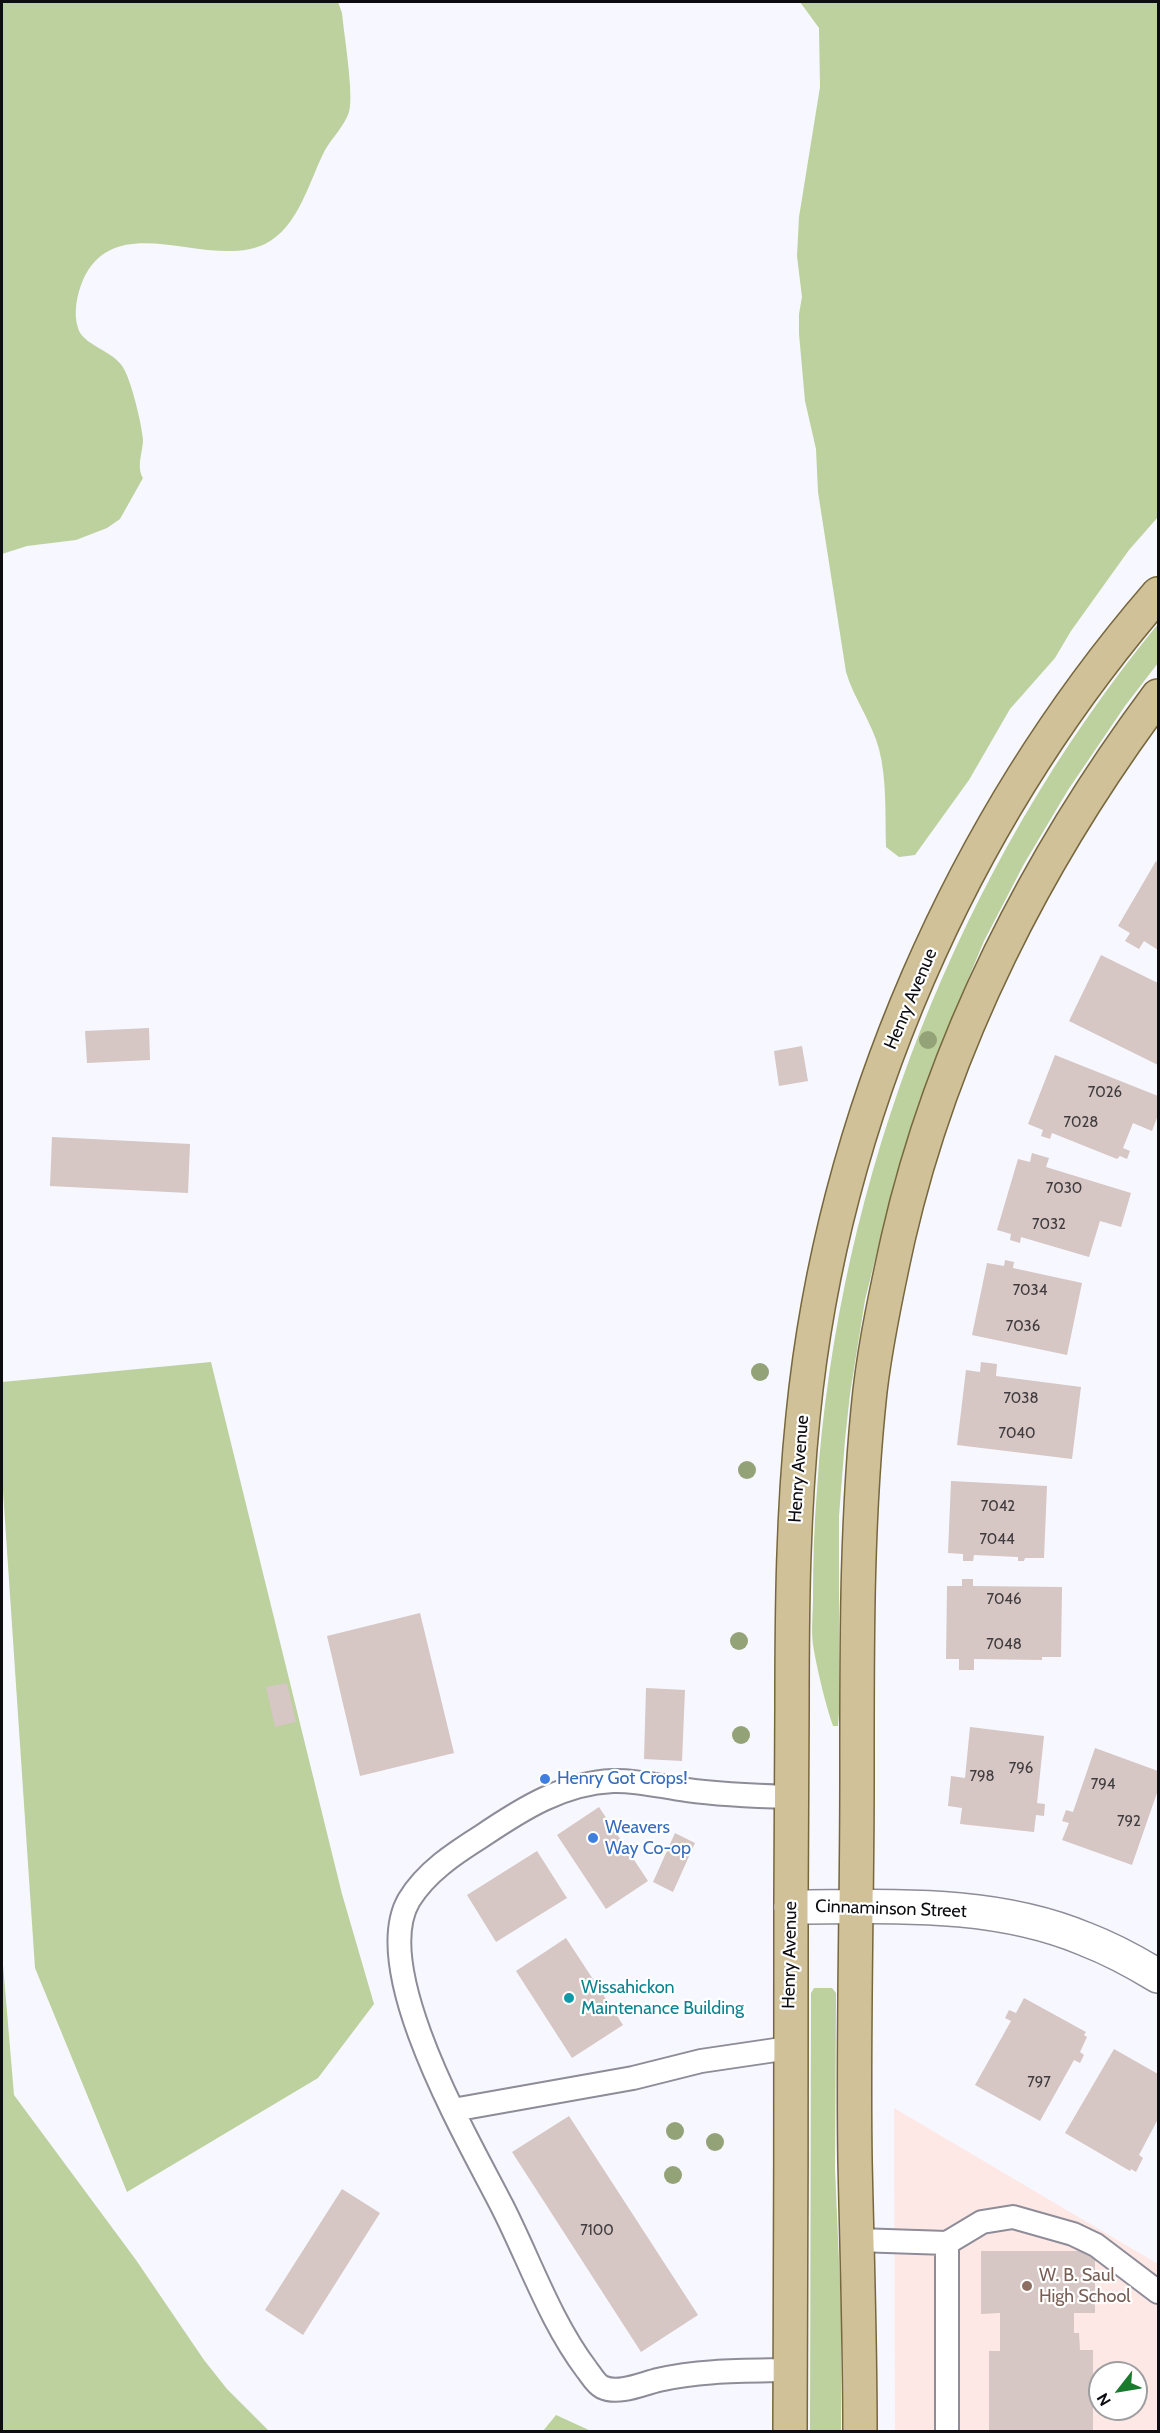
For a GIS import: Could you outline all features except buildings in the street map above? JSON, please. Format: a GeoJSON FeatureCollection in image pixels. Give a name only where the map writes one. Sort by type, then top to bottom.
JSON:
{"type":"FeatureCollection","features":[{"type":"Feature","properties":{"kind":"main road","name":"Henry Avenue"},"geometry":{"type":"LineString","coordinates":[[790,2432],[789,2048],[792,1591],[803,1415],[813,1334],[847,1184],[867,1115],[891,1045],[919,977],[983,847],[1061,722],[1100,667],[1158,594]]}},
{"type":"Feature","properties":{"kind":"main road"},"geometry":{"type":"LineString","coordinates":[[860,2432],[855,2158],[859,1540],[871,1386],[884,1309],[899,1237],[917,1169],[945,1084],[1008,938],[1069,827],[1120,748],[1158,696]]}},
{"type":"Feature","properties":{"kind":"street","name":"Cinnaminson Street"},"geometry":{"type":"LineString","coordinates":[[791,1907],[944,1908],[1012,1917],[1084,1938],[1158,1976]]}},
{"type":"Feature","properties":{"kind":"lane"},"geometry":{"type":"LineString","coordinates":[[790,2370],[708,2372],[675,2376],[624,2389],[610,2390],[599,2386],[560,2329],[512,2225],[453,2110],[414,2019],[400,1956],[400,1928],[408,1902],[441,1864],[555,1792],[583,1784],[615,1781],[720,1794],[791,1797]]}},
{"type":"Feature","properties":{"kind":"lane"},"geometry":{"type":"LineString","coordinates":[[453,2110],[633,2078],[701,2061],[789,2048]]}},
{"type":"Feature","properties":{"kind":"lane"},"geometry":{"type":"LineString","coordinates":[[857,2240],[947,2243],[982,2222],[1012,2217],[1073,2234],[1096,2245],[1158,2292]]}},
{"type":"Feature","properties":{"kind":"lane"},"geometry":{"type":"LineString","coordinates":[[947,2243],[947,2432]]}},
{"type":"Feature","properties":{"kind":"shaded area","name":"W. B. Saul High School"},"geometry":{"type":"Polygon","coordinates":[[[894,2108],[1158,2264],[1158,2431],[895,2431],[894,2108]]]}},
{"type":"Feature","properties":{"kind":"green space"},"geometry":{"type":"Polygon","coordinates":[[[2,2],[338,2],[342,13],[350,103],[347,117],[325,150],[295,215],[277,236],[265,244],[242,250],[218,251],[140,243],[117,247],[98,258],[81,285],[76,304],[78,328],[86,339],[113,357],[124,369],[136,403],[142,431],[140,464],[143,478],[120,519],[107,528],[76,540],[27,546],[2,554],[2,2]]]}},
{"type":"Feature","properties":{"kind":"green space"},"geometry":{"type":"Polygon","coordinates":[[[800,2],[1158,2],[1158,517],[1129,550],[1071,631],[1055,658],[1010,709],[969,780],[915,855],[899,857],[886,847],[882,761],[876,739],[846,672],[818,492],[816,449],[805,401],[799,334],[802,297],[797,256],[799,217],[820,87],[819,28],[800,2]]]}},
{"type":"Feature","properties":{"kind":"green space"},"geometry":{"type":"Polygon","coordinates":[[[1158,624],[1158,663],[1125,706],[1068,790],[1024,864],[984,941],[934,1061],[895,1179],[865,1300],[850,1394],[839,1516],[839,1713],[838,1726],[833,1726],[812,1639],[817,1490],[829,1373],[851,1257],[881,1142],[920,1031],[968,922],[1023,818],[1087,718],[1158,624]]]}},
{"type":"Feature","properties":{"kind":"green space"},"geometry":{"type":"Polygon","coordinates":[[[211,1362],[342,1894],[374,2004],[318,2078],[127,2192],[35,1968],[2,1476],[2,1382],[211,1362]]]}},
{"type":"Feature","properties":{"kind":"green space"},"geometry":{"type":"Polygon","coordinates":[[[2,1953],[14,2095],[136,2260],[204,2360],[227,2389],[269,2431],[2,2431],[2,1953]]]}},
{"type":"Feature","properties":{"kind":"green space"},"geometry":{"type":"Polygon","coordinates":[[[814,1988],[832,1988],[836,1993],[835,2169],[841,2307],[841,2431],[810,2431],[811,1993],[814,1988]]]}},
{"type":"Feature","properties":{"kind":"green space"},"geometry":{"type":"Polygon","coordinates":[[[556,2415],[591,2431],[543,2431],[556,2415]]]}},
{"type":"Feature","properties":{"kind":"place","name":"Henry Got Crops!"},"geometry":{"type":"Point","coordinates":[545,1779]}},
{"type":"Feature","properties":{"kind":"place","name":"Weavers Way Co-op"},"geometry":{"type":"Point","coordinates":[593,1838]}},
{"type":"Feature","properties":{"kind":"place","name":"Wissahickon Maintenance Building"},"geometry":{"type":"Point","coordinates":[569,1998]}},
{"type":"Feature","properties":{"kind":"place","name":"W. B. Saul High School"},"geometry":{"type":"Point","coordinates":[1027,2286]}}]}
